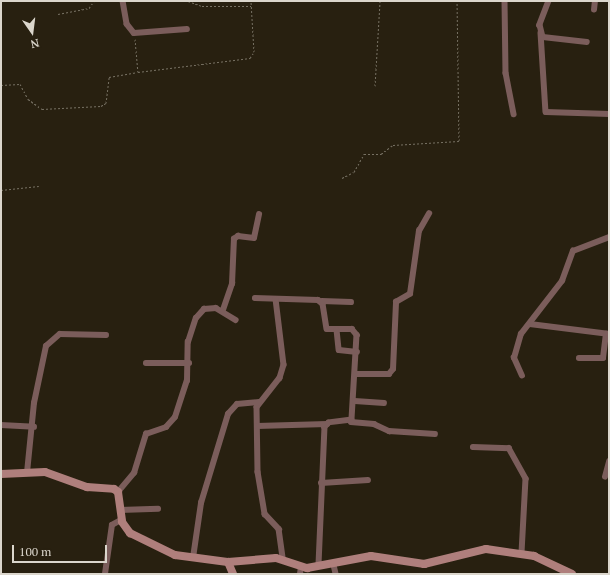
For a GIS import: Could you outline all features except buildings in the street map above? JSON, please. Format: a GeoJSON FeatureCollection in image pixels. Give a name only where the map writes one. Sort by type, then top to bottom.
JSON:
{"type":"FeatureCollection","features":[{"type":"Feature","properties":{"kind":"street"},"geometry":{"type":"LineString","coordinates":[[124,1],[127,24],[134,32],[187,29]]}},
{"type":"Feature","properties":{"kind":"street"},"geometry":{"type":"LineString","coordinates":[[505,1],[506,73],[514,114]]}},
{"type":"Feature","properties":{"kind":"street"},"geometry":{"type":"LineString","coordinates":[[549,1],[541,33],[546,112],[609,114]]}},
{"type":"Feature","properties":{"kind":"street"},"geometry":{"type":"LineString","coordinates":[[594,10],[595,1]]}},
{"type":"Feature","properties":{"kind":"street"},"geometry":{"type":"LineString","coordinates":[[541,33],[546,38],[587,42]]}},
{"type":"Feature","properties":{"kind":"street"},"geometry":{"type":"LineString","coordinates":[[356,374],[389,374],[393,369],[396,302],[410,294],[419,231],[429,214]]}},
{"type":"Feature","properties":{"kind":"street"},"geometry":{"type":"LineString","coordinates":[[223,310],[232,284],[234,239],[238,236],[254,238],[259,215]]}},
{"type":"Feature","properties":{"kind":"street"},"geometry":{"type":"LineString","coordinates":[[522,376],[514,358],[521,334],[562,281],[573,251],[609,237]]}},
{"type":"Feature","properties":{"kind":"street"},"geometry":{"type":"LineString","coordinates":[[255,298],[322,302],[351,302]]}},
{"type":"Feature","properties":{"kind":"street"},"geometry":{"type":"LineString","coordinates":[[276,299],[283,372],[259,402],[257,426],[258,472],[265,514],[279,529],[283,559]]}},
{"type":"Feature","properties":{"kind":"street"},"geometry":{"type":"LineString","coordinates":[[322,302],[326,329],[356,330],[358,352],[355,401],[351,422]]}},
{"type":"Feature","properties":{"kind":"street"},"geometry":{"type":"LineString","coordinates":[[236,320],[223,310],[204,309],[196,318],[188,342],[188,363],[175,417],[166,427],[146,434],[134,473],[118,492],[122,520],[130,533],[146,542],[193,558],[228,562],[283,559],[301,571],[371,556],[424,564],[476,549],[522,554],[572,574]]}},
{"type":"Feature","properties":{"kind":"street"},"geometry":{"type":"LineString","coordinates":[[530,324],[608,334],[603,358],[579,358]]}},
{"type":"Feature","properties":{"kind":"street"},"geometry":{"type":"LineString","coordinates":[[337,330],[339,350],[358,352]]}},
{"type":"Feature","properties":{"kind":"street"},"geometry":{"type":"LineString","coordinates":[[28,472],[34,428],[36,393],[50,340],[66,333],[106,335]]}},
{"type":"Feature","properties":{"kind":"street"},"geometry":{"type":"LineString","coordinates":[[146,363],[188,363]]}},
{"type":"Feature","properties":{"kind":"street"},"geometry":{"type":"LineString","coordinates":[[355,401],[384,403]]}},
{"type":"Feature","properties":{"kind":"street"},"geometry":{"type":"LineString","coordinates":[[193,558],[201,503],[228,414],[237,404],[259,402]]}},
{"type":"Feature","properties":{"kind":"street"},"geometry":{"type":"LineString","coordinates":[[257,426],[351,422],[374,424],[389,431],[435,434]]}},
{"type":"Feature","properties":{"kind":"street"},"geometry":{"type":"LineString","coordinates":[[1,424],[34,428]]}},
{"type":"Feature","properties":{"kind":"street"},"geometry":{"type":"LineString","coordinates":[[319,566],[321,483],[327,424]]}},
{"type":"Feature","properties":{"kind":"street"},"geometry":{"type":"LineString","coordinates":[[473,447],[509,448],[526,479],[522,554]]}},
{"type":"Feature","properties":{"kind":"street"},"geometry":{"type":"LineString","coordinates":[[606,477],[609,462]]}},
{"type":"Feature","properties":{"kind":"street"},"geometry":{"type":"LineString","coordinates":[[1,474],[45,472],[71,483],[118,492]]}},
{"type":"Feature","properties":{"kind":"street"},"geometry":{"type":"LineString","coordinates":[[321,483],[368,480]]}},
{"type":"Feature","properties":{"kind":"street"},"geometry":{"type":"LineString","coordinates":[[120,510],[158,509]]}},
{"type":"Feature","properties":{"kind":"street"},"geometry":{"type":"LineString","coordinates":[[105,574],[112,525],[122,520]]}},
{"type":"Feature","properties":{"kind":"street"},"geometry":{"type":"LineString","coordinates":[[228,562],[233,574]]}},
{"type":"Feature","properties":{"kind":"street"},"geometry":{"type":"LineString","coordinates":[[334,565],[336,574]]}},
{"type":"Feature","properties":{"kind":"path"},"geometry":{"type":"LineString","coordinates":[[58,14],[89,8],[94,1]]}},
{"type":"Feature","properties":{"kind":"path"},"geometry":{"type":"LineString","coordinates":[[188,1],[202,6],[251,6]]}},
{"type":"Feature","properties":{"kind":"path"},"geometry":{"type":"LineString","coordinates":[[1,85],[20,84],[28,100],[42,109],[101,106],[106,103],[110,77],[250,58],[254,52],[251,1]]}},
{"type":"Feature","properties":{"kind":"path"},"geometry":{"type":"LineString","coordinates":[[375,86],[380,1]]}},
{"type":"Feature","properties":{"kind":"path"},"geometry":{"type":"LineString","coordinates":[[342,178],[354,172],[364,154],[381,154],[393,145],[460,141],[457,1]]}},
{"type":"Feature","properties":{"kind":"path"},"geometry":{"type":"LineString","coordinates":[[134,32],[138,72]]}},
{"type":"Feature","properties":{"kind":"path"},"geometry":{"type":"LineString","coordinates":[[1,190],[39,186]]}}]}
